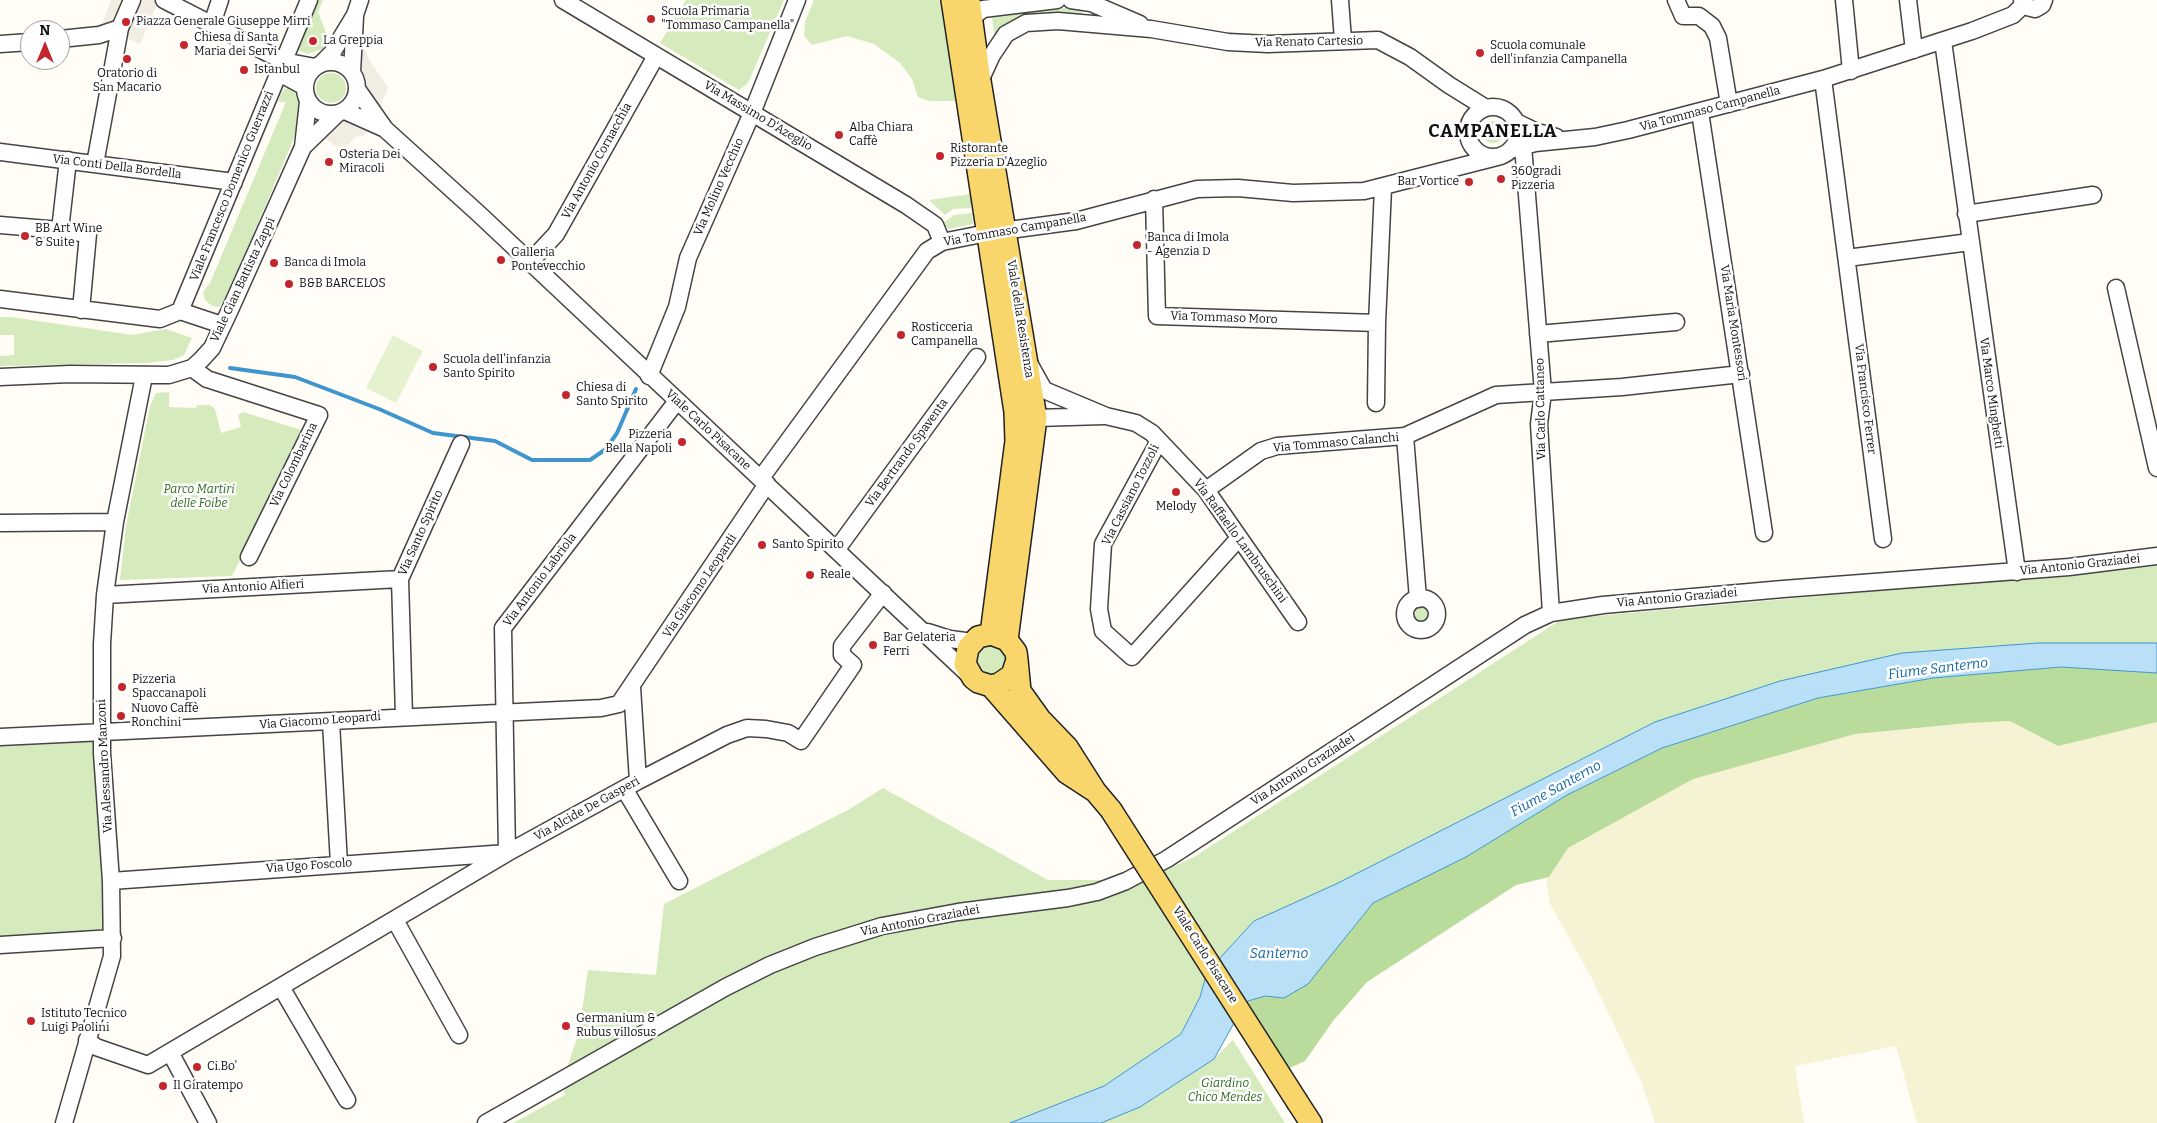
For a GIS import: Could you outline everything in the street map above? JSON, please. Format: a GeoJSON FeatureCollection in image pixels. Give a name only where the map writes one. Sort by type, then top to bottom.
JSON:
{"type":"FeatureCollection","features":[{"type":"Feature","properties":{"kind":"main road","name":"Viale della Resistenza"},"geometry":{"type":"LineString","coordinates":[[952,0],[971,11]]}},
{"type":"Feature","properties":{"kind":"main road","name":"Viale della Resistenza"},"geometry":{"type":"LineString","coordinates":[[971,11],[996,231],[1026,356],[1028,411],[990,638]]}},
{"type":"Feature","properties":{"kind":"main road","name":"Viale della Resistenza"},"geometry":{"type":"LineString","coordinates":[[971,11],[996,231],[1028,411]]}},
{"type":"Feature","properties":{"kind":"main road","name":"Viale Carlo Pisacane"},"geometry":{"type":"LineString","coordinates":[[1095,791],[1078,782],[1067,773],[1032,732],[965,664],[965,656],[990,638],[1016,652],[1020,691],[1040,719],[1067,747],[1095,791],[1111,810],[1311,1123]]}},
{"type":"Feature","properties":{"kind":"main road"},"geometry":{"type":"LineString","coordinates":[[982,682],[999,684],[1012,675],[1017,660]]}},
{"type":"Feature","properties":{"kind":"main road"},"geometry":{"type":"LineString","coordinates":[[1032,732],[1054,750],[1062,751],[1067,747]]}},
{"type":"Feature","properties":{"kind":"street"},"geometry":{"type":"LineString","coordinates":[[95,164],[120,28],[132,0]]}},
{"type":"Feature","properties":{"kind":"street"},"geometry":{"type":"LineString","coordinates":[[164,0],[212,24],[281,67],[307,94],[320,112],[341,112],[356,98],[358,89],[352,72],[358,7]]}},
{"type":"Feature","properties":{"kind":"street"},"geometry":{"type":"LineString","coordinates":[[212,24],[220,0]]}},
{"type":"Feature","properties":{"kind":"street","name":"Viale Francesco Domenico Guerrazzi"},"geometry":{"type":"LineString","coordinates":[[180,311],[309,0]]}},
{"type":"Feature","properties":{"kind":"street","name":"Via Molino Vecchio"},"geometry":{"type":"LineString","coordinates":[[649,376],[677,307],[688,258],[752,113],[797,0]]}},
{"type":"Feature","properties":{"kind":"street"},"geometry":{"type":"LineString","coordinates":[[971,11],[1057,0]]}},
{"type":"Feature","properties":{"kind":"street","name":"Via Renato Cartesio"},"geometry":{"type":"LineString","coordinates":[[1071,0],[1091,3],[1151,29]]}},
{"type":"Feature","properties":{"kind":"street"},"geometry":{"type":"LineString","coordinates":[[1340,0],[1343,40]]}},
{"type":"Feature","properties":{"kind":"street"},"geometry":{"type":"LineString","coordinates":[[1676,0],[1684,16],[1699,16],[1712,26],[1718,38],[1730,104]]}},
{"type":"Feature","properties":{"kind":"street"},"geometry":{"type":"LineString","coordinates":[[1844,0],[1851,71]]}},
{"type":"Feature","properties":{"kind":"street"},"geometry":{"type":"LineString","coordinates":[[1908,0],[1914,50]]}},
{"type":"Feature","properties":{"kind":"street","name":"Via Massimo D'Azeglio"},"geometry":{"type":"LineString","coordinates":[[572,2],[656,56],[906,205],[935,225],[942,242]]}},
{"type":"Feature","properties":{"kind":"street","name":"Via Tommaso Campanella"},"geometry":{"type":"LineString","coordinates":[[764,481],[927,251],[942,242],[996,231],[1076,221],[1154,199],[1197,190],[1238,188],[1347,193],[1383,188],[1540,142],[1595,138],[1823,79],[1943,41],[2013,15],[2023,2],[2035,8],[2048,2]]}},
{"type":"Feature","properties":{"kind":"street"},"geometry":{"type":"LineString","coordinates":[[307,94],[306,79],[332,54],[358,7]]}},
{"type":"Feature","properties":{"kind":"street","name":"Via Renato Cartesio"},"geometry":{"type":"LineString","coordinates":[[980,81],[992,55],[1006,34],[1026,23],[1058,21],[1151,29],[1238,42],[1268,44],[1378,40],[1389,45],[1486,108],[1500,108],[1507,111],[1516,122]]}},
{"type":"Feature","properties":{"kind":"street"},"geometry":{"type":"LineString","coordinates":[[70,38],[99,34],[120,28]]}},
{"type":"Feature","properties":{"kind":"street","name":"Via Marco Minghetti"},"geometry":{"type":"LineString","coordinates":[[1943,41],[2017,572]]}},
{"type":"Feature","properties":{"kind":"street"},"geometry":{"type":"LineString","coordinates":[[0,44],[20,43]]}},
{"type":"Feature","properties":{"kind":"street","name":"Via Antonio Cornacchia"},"geometry":{"type":"LineString","coordinates":[[530,262],[556,234],[656,56]]}},
{"type":"Feature","properties":{"kind":"street"},"geometry":{"type":"LineString","coordinates":[[281,67],[337,62],[352,72]]}},
{"type":"Feature","properties":{"kind":"street","name":"Via Francisco Ferrer"},"geometry":{"type":"LineString","coordinates":[[1823,79],[1883,539]]}},
{"type":"Feature","properties":{"kind":"street","name":"Via Renato Cartesio"},"geometry":{"type":"LineString","coordinates":[[1453,88],[1466,111],[1471,144],[1484,156],[1511,151]]}},
{"type":"Feature","properties":{"kind":"street","name":"Viale Carlo Pisacane"},"geometry":{"type":"LineString","coordinates":[[358,89],[385,129],[530,262],[649,376],[922,630],[982,682]]}},
{"type":"Feature","properties":{"kind":"street","name":"Viale Gian Battista Zappi"},"geometry":{"type":"LineString","coordinates":[[0,377],[70,374],[170,375],[192,368],[212,348],[303,147],[307,94]]}},
{"type":"Feature","properties":{"kind":"street"},"geometry":{"type":"LineString","coordinates":[[1468,130],[1478,111],[1486,108]]}},
{"type":"Feature","properties":{"kind":"street","name":"Viale Carlo Pisacane"},"geometry":{"type":"LineString","coordinates":[[341,112],[385,129]]}},
{"type":"Feature","properties":{"kind":"street","name":"Viale Gian Battista Zappi"},"geometry":{"type":"LineString","coordinates":[[303,147],[341,112]]}},
{"type":"Feature","properties":{"kind":"street","name":"Via Maria Montessori"},"geometry":{"type":"LineString","coordinates":[[1700,112],[1764,533]]}},
{"type":"Feature","properties":{"kind":"street"},"geometry":{"type":"LineString","coordinates":[[1511,151],[1518,137],[1516,122]]}},
{"type":"Feature","properties":{"kind":"street","name":"Via Tommaso Campanella"},"geometry":{"type":"LineString","coordinates":[[1516,122],[1537,132],[1568,140]]}},
{"type":"Feature","properties":{"kind":"street","name":"Via Tommaso Campanella"},"geometry":{"type":"LineString","coordinates":[[1440,172],[1455,162],[1464,152],[1468,130]]}},
{"type":"Feature","properties":{"kind":"street","name":"Via Carlo Cattaneo"},"geometry":{"type":"LineString","coordinates":[[1511,151],[1538,334],[1543,392],[1539,424],[1551,613]]}},
{"type":"Feature","properties":{"kind":"street","name":"Via Conti Della Bordella"},"geometry":{"type":"LineString","coordinates":[[0,152],[234,182]]}},
{"type":"Feature","properties":{"kind":"street"},"geometry":{"type":"LineString","coordinates":[[60,230],[68,160]]}},
{"type":"Feature","properties":{"kind":"street"},"geometry":{"type":"LineString","coordinates":[[1376,402],[1377,323],[1383,188]]}},
{"type":"Feature","properties":{"kind":"street"},"geometry":{"type":"LineString","coordinates":[[1966,214],[2093,195]]}},
{"type":"Feature","properties":{"kind":"street","name":"Via Tommaso Moro"},"geometry":{"type":"LineString","coordinates":[[1154,199],[1157,316],[1377,323]]}},
{"type":"Feature","properties":{"kind":"street"},"geometry":{"type":"LineString","coordinates":[[0,225],[88,234],[81,310]]}},
{"type":"Feature","properties":{"kind":"street"},"geometry":{"type":"LineString","coordinates":[[1846,258],[1970,242]]}},
{"type":"Feature","properties":{"kind":"street"},"geometry":{"type":"LineString","coordinates":[[2116,288],[2157,468]]}},
{"type":"Feature","properties":{"kind":"street"},"geometry":{"type":"LineString","coordinates":[[0,299],[160,319],[180,311],[222,325]]}},
{"type":"Feature","properties":{"kind":"street"},"geometry":{"type":"LineString","coordinates":[[1538,334],[1676,322]]}},
{"type":"Feature","properties":{"kind":"street","name":"Via Raffaello Lambruschini"},"geometry":{"type":"LineString","coordinates":[[1026,356],[1044,390],[1106,416],[1136,424],[1152,433],[1206,490],[1298,622]]}},
{"type":"Feature","properties":{"kind":"street","name":"Via Bertrando Spaventa"},"geometry":{"type":"LineString","coordinates":[[837,549],[977,357]]}},
{"type":"Feature","properties":{"kind":"street","name":"Via Colombarina"},"geometry":{"type":"LineString","coordinates":[[192,368],[207,379],[319,415],[249,557]]}},
{"type":"Feature","properties":{"kind":"street"},"geometry":{"type":"LineString","coordinates":[[1405,436],[1486,398],[1516,392],[1622,387],[1741,374]]}},
{"type":"Feature","properties":{"kind":"street","name":"Via Alessandro Manzoni"},"geometry":{"type":"LineString","coordinates":[[64,1123],[112,956],[112,881],[101,732],[105,595],[115,522],[144,376]]}},
{"type":"Feature","properties":{"kind":"street","name":"Via Antonio Labriola"},"geometry":{"type":"LineString","coordinates":[[507,853],[503,628],[677,401]]}},
{"type":"Feature","properties":{"kind":"street","name":"Via Raffaello Lambruschini"},"geometry":{"type":"LineString","coordinates":[[1028,411],[1075,402]]}},
{"type":"Feature","properties":{"kind":"street","name":"Via Raffaello Lambruschini"},"geometry":{"type":"LineString","coordinates":[[1028,411],[1106,416]]}},
{"type":"Feature","properties":{"kind":"street","name":"Via Tommaso Calanchi"},"geometry":{"type":"LineString","coordinates":[[1206,490],[1262,452],[1277,446],[1405,436],[1418,599]]}},
{"type":"Feature","properties":{"kind":"street","name":"Via Cassiano Tozzoli"},"geometry":{"type":"LineString","coordinates":[[1159,441],[1103,544],[1099,609],[1104,631],[1132,657],[1240,538]]}},
{"type":"Feature","properties":{"kind":"street","name":"Via Santo Spirito"},"geometry":{"type":"LineString","coordinates":[[404,716],[400,579],[461,444]]}},
{"type":"Feature","properties":{"kind":"street","name":"Via Giacomo Leopardi"},"geometry":{"type":"LineString","coordinates":[[0,737],[331,722],[505,711],[601,708],[619,704],[632,688],[764,481]]}},
{"type":"Feature","properties":{"kind":"street"},"geometry":{"type":"LineString","coordinates":[[0,524],[115,522]]}},
{"type":"Feature","properties":{"kind":"street","name":"Via Antonio Graziadei"},"geometry":{"type":"LineString","coordinates":[[486,1123],[726,987],[770,965],[815,947],[882,926],[958,912],[1068,898],[1126,881],[1167,859],[1525,625],[1551,613],[1602,605],[1783,589],[2017,572],[2137,560],[2157,556]]}},
{"type":"Feature","properties":{"kind":"street","name":"Via Antonio Alfieri"},"geometry":{"type":"LineString","coordinates":[[105,595],[400,579]]}},
{"type":"Feature","properties":{"kind":"street","name":"Via Alcide De Gasperi"},"geometry":{"type":"LineString","coordinates":[[87,1040],[96,1047],[148,1065],[507,853],[727,735],[747,728],[766,729],[788,733],[801,741],[853,665],[842,655],[842,646],[883,593]]}},
{"type":"Feature","properties":{"kind":"street","name":"Viale Carlo Pisacane"},"geometry":{"type":"LineString","coordinates":[[922,630],[950,639],[990,638]]}},
{"type":"Feature","properties":{"kind":"street"},"geometry":{"type":"LineString","coordinates":[[632,688],[632,785],[679,880]]}},
{"type":"Feature","properties":{"kind":"street"},"geometry":{"type":"LineString","coordinates":[[331,722],[339,864]]}},
{"type":"Feature","properties":{"kind":"street","name":"Via Ugo Foscolo"},"geometry":{"type":"LineString","coordinates":[[112,881],[507,853]]}},
{"type":"Feature","properties":{"kind":"street"},"geometry":{"type":"LineString","coordinates":[[395,920],[459,1035]]}},
{"type":"Feature","properties":{"kind":"street"},"geometry":{"type":"LineString","coordinates":[[0,945],[113,938]]}},
{"type":"Feature","properties":{"kind":"street"},"geometry":{"type":"LineString","coordinates":[[281,987],[347,1100]]}},
{"type":"Feature","properties":{"kind":"street"},"geometry":{"type":"LineString","coordinates":[[170,1052],[208,1123]]}},
{"type":"Feature","properties":{"kind":"shaded area","name":"Piazza Generale Giuseppe Mirri"},"geometry":{"type":"Polygon","coordinates":[[[111,0],[159,0],[140,44],[101,27],[111,0]]]}},
{"type":"Feature","properties":{"kind":"shaded area"},"geometry":{"type":"Polygon","coordinates":[[[360,38],[364,38],[365,50],[370,61],[388,87],[379,111],[364,88],[358,66],[360,38]]]}},
{"type":"Feature","properties":{"kind":"shaded area"},"geometry":{"type":"Polygon","coordinates":[[[342,120],[357,123],[368,130],[364,136],[356,137],[346,147],[336,146],[326,139],[323,142],[319,139],[342,120]]]}},
{"type":"Feature","properties":{"kind":"shaded area"},"geometry":{"type":"Polygon","coordinates":[[[2157,693],[2157,1123],[1917,1123],[1896,1046],[1795,1066],[1804,1123],[1655,1123],[1641,1081],[1590,975],[1550,904],[1543,856],[1665,786],[1835,729],[2157,693]]]}},
{"type":"Feature","properties":{"kind":"green space"},"geometry":{"type":"Polygon","coordinates":[[[316,0],[323,0],[318,12],[328,37],[323,49],[308,54],[296,49],[316,0]]]}},
{"type":"Feature","properties":{"kind":"green space"},"geometry":{"type":"Polygon","coordinates":[[[686,0],[784,0],[748,83],[739,90],[660,43],[686,0]]]}},
{"type":"Feature","properties":{"kind":"green space"},"geometry":{"type":"Polygon","coordinates":[[[814,0],[940,0],[956,101],[929,101],[918,97],[912,79],[900,63],[874,44],[847,36],[812,45],[804,36],[805,22],[814,0]]]}},
{"type":"Feature","properties":{"kind":"green space"},"geometry":{"type":"Polygon","coordinates":[[[1053,7],[1079,9],[1082,12],[1080,15],[1037,14],[995,40],[992,17],[1053,7]]]}},
{"type":"Feature","properties":{"kind":"green space"},"geometry":{"type":"Polygon","coordinates":[[[331,73],[342,77],[346,88],[342,99],[331,103],[320,99],[316,88],[320,77],[331,73]]]}},
{"type":"Feature","properties":{"kind":"green space"},"geometry":{"type":"Polygon","coordinates":[[[292,85],[298,91],[303,117],[226,298],[219,307],[212,306],[205,300],[203,292],[210,283],[286,102],[278,102],[282,91],[292,85]]]}},
{"type":"Feature","properties":{"kind":"green space"},"geometry":{"type":"Polygon","coordinates":[[[1493,121],[1501,124],[1504,132],[1501,140],[1493,143],[1485,140],[1482,132],[1485,124],[1493,121]]]}},
{"type":"Feature","properties":{"kind":"green space"},"geometry":{"type":"Polygon","coordinates":[[[971,194],[971,208],[953,209],[945,215],[929,200],[971,194]]]}},
{"type":"Feature","properties":{"kind":"green space"},"geometry":{"type":"Polygon","coordinates":[[[972,213],[973,224],[949,229],[942,224],[954,215],[972,213]]]}},
{"type":"Feature","properties":{"kind":"green space"},"geometry":{"type":"Polygon","coordinates":[[[0,317],[132,335],[166,329],[192,338],[184,355],[173,360],[145,363],[0,366],[0,356],[14,355],[14,335],[0,335],[0,317]]]}},
{"type":"Feature","properties":{"kind":"green space"},"geometry":{"type":"Polygon","coordinates":[[[393,335],[423,351],[396,403],[366,388],[393,335]]]}},
{"type":"Feature","properties":{"kind":"green space","name":"Parco Martiri delle Foibe"},"geometry":{"type":"Polygon","coordinates":[[[169,392],[169,407],[196,408],[197,405],[210,405],[215,409],[221,433],[241,427],[238,415],[243,412],[305,431],[232,576],[120,580],[126,526],[150,406],[156,393],[169,392]]]}},
{"type":"Feature","properties":{"kind":"green space"},"geometry":{"type":"Polygon","coordinates":[[[2157,561],[2157,643],[2038,643],[1655,722],[1336,884],[1255,921],[1207,972],[1200,997],[1181,1034],[1104,1086],[1010,1123],[513,1123],[565,1095],[562,1083],[579,1032],[588,970],[656,975],[664,904],[848,810],[883,788],[1048,880],[1144,880],[1194,857],[1562,619],[2067,574],[2157,561]]]}},
{"type":"Feature","properties":{"kind":"green space"},"geometry":{"type":"Polygon","coordinates":[[[1416,603],[1424,603],[1429,608],[1427,619],[1416,621],[1411,616],[1411,608],[1416,603]]]}},
{"type":"Feature","properties":{"kind":"green space"},"geometry":{"type":"Polygon","coordinates":[[[991,646],[1001,650],[1005,660],[1001,670],[991,674],[981,670],[977,660],[981,650],[991,646]]]}},
{"type":"Feature","properties":{"kind":"green space"},"geometry":{"type":"Polygon","coordinates":[[[2061,667],[2157,673],[2157,722],[2058,746],[2010,721],[1968,723],[1855,734],[1693,779],[1568,848],[1549,877],[1516,885],[1367,982],[1333,1021],[1305,1061],[1285,1070],[1244,1005],[1248,1001],[1265,996],[1284,998],[1342,942],[1373,903],[1466,857],[1567,795],[1662,748],[1819,698],[1933,678],[2061,667]]]}},
{"type":"Feature","properties":{"kind":"green space"},"geometry":{"type":"Polygon","coordinates":[[[105,728],[115,942],[0,950],[0,733],[105,728]]]}},
{"type":"Feature","properties":{"kind":"green space","name":"Giardino Chico Mendes"},"geometry":{"type":"Polygon","coordinates":[[[1233,1040],[1285,1123],[1101,1123],[1140,1107],[1214,1059],[1233,1040]]]}},
{"type":"Feature","properties":{"kind":"water","name":"Santerno"},"geometry":{"type":"Polygon","coordinates":[[[2038,643],[2157,643],[2157,673],[2061,667],[1933,678],[1818,698],[1662,748],[1567,795],[1466,857],[1373,903],[1308,984],[1284,998],[1265,996],[1248,1001],[1214,1059],[1140,1107],[1101,1123],[1010,1123],[1104,1086],[1181,1034],[1200,997],[1207,972],[1254,921],[1336,884],[1655,722],[1780,681],[1902,653],[2038,643]]]}},
{"type":"Feature","properties":{"kind":"waterway"},"geometry":{"type":"LineString","coordinates":[[230,368],[295,377],[379,409],[433,433],[495,441],[532,460],[590,460],[606,449],[617,433],[636,389]]}},
{"type":"Feature","properties":{"kind":"place","name":"Scuola Primaria \"Tommaso Campanella\""},"geometry":{"type":"Point","coordinates":[651,19]}},
{"type":"Feature","properties":{"kind":"place","name":"Piazza Generale Giuseppe Mirri"},"geometry":{"type":"Point","coordinates":[126,22]}},
{"type":"Feature","properties":{"kind":"place","name":"La Greppia"},"geometry":{"type":"Point","coordinates":[313,41]}},
{"type":"Feature","properties":{"kind":"place","name":"Chiesa di Santa Maria dei Servi"},"geometry":{"type":"Point","coordinates":[184,45]}},
{"type":"Feature","properties":{"kind":"place","name":"Scuola comunale dell'infanzia Campanella"},"geometry":{"type":"Point","coordinates":[1480,53]}},
{"type":"Feature","properties":{"kind":"place","name":"Oratorio di San Macario"},"geometry":{"type":"Point","coordinates":[127,59]}},
{"type":"Feature","properties":{"kind":"place","name":"Istanbul"},"geometry":{"type":"Point","coordinates":[244,70]}},
{"type":"Feature","properties":{"kind":"place","name":"Alba Chiara Caffè"},"geometry":{"type":"Point","coordinates":[839,135]}},
{"type":"Feature","properties":{"kind":"place","name":"Ristorante Pizzeria D'Azeglio"},"geometry":{"type":"Point","coordinates":[940,156]}},
{"type":"Feature","properties":{"kind":"place","name":"Osteria Dei Miracoli"},"geometry":{"type":"Point","coordinates":[329,162]}},
{"type":"Feature","properties":{"kind":"place","name":"360gradi Pizzeria"},"geometry":{"type":"Point","coordinates":[1501,179]}},
{"type":"Feature","properties":{"kind":"place","name":"Bar Vortice"},"geometry":{"type":"Point","coordinates":[1469,182]}},
{"type":"Feature","properties":{"kind":"place","name":"BB Art Wine & Suite"},"geometry":{"type":"Point","coordinates":[25,236]}},
{"type":"Feature","properties":{"kind":"place","name":"Banca di Imola - Agenzia D"},"geometry":{"type":"Point","coordinates":[1137,245]}},
{"type":"Feature","properties":{"kind":"place","name":"Galleria Pontevecchio"},"geometry":{"type":"Point","coordinates":[501,260]}},
{"type":"Feature","properties":{"kind":"place","name":"Banca di Imola"},"geometry":{"type":"Point","coordinates":[274,263]}},
{"type":"Feature","properties":{"kind":"place","name":"B&B BARCELOS"},"geometry":{"type":"Point","coordinates":[289,284]}},
{"type":"Feature","properties":{"kind":"place","name":"Rosticceria Campanella"},"geometry":{"type":"Point","coordinates":[901,335]}},
{"type":"Feature","properties":{"kind":"place","name":"Scuola dell'infanzia Santo Spirito"},"geometry":{"type":"Point","coordinates":[433,367]}},
{"type":"Feature","properties":{"kind":"place","name":"Chiesa di Santo Spirito"},"geometry":{"type":"Point","coordinates":[566,395]}},
{"type":"Feature","properties":{"kind":"place","name":"Pizzeria Bella Napoli"},"geometry":{"type":"Point","coordinates":[682,442]}},
{"type":"Feature","properties":{"kind":"place","name":"Melody"},"geometry":{"type":"Point","coordinates":[1176,492]}},
{"type":"Feature","properties":{"kind":"place","name":"Santo Spirito"},"geometry":{"type":"Point","coordinates":[762,545]}},
{"type":"Feature","properties":{"kind":"place","name":"Reale"},"geometry":{"type":"Point","coordinates":[810,575]}},
{"type":"Feature","properties":{"kind":"place","name":"Bar Gelateria Ferri"},"geometry":{"type":"Point","coordinates":[873,645]}},
{"type":"Feature","properties":{"kind":"place","name":"Pizzeria Spaccanapoli"},"geometry":{"type":"Point","coordinates":[122,687]}},
{"type":"Feature","properties":{"kind":"place","name":"Nuovo Caffè Ronchini"},"geometry":{"type":"Point","coordinates":[121,716]}},
{"type":"Feature","properties":{"kind":"place","name":"Istituto Tecnico Luigi Paolini"},"geometry":{"type":"Point","coordinates":[31,1021]}},
{"type":"Feature","properties":{"kind":"place","name":"Germanium & Rubus villosus"},"geometry":{"type":"Point","coordinates":[566,1026]}},
{"type":"Feature","properties":{"kind":"place","name":"Ci.Bo'"},"geometry":{"type":"Point","coordinates":[197,1067]}},
{"type":"Feature","properties":{"kind":"place","name":"Il Giratempo"},"geometry":{"type":"Point","coordinates":[163,1086]}},
{"type":"Feature","properties":{"kind":"district","name":"CAMPANELLA"},"geometry":{"type":"Point","coordinates":[1493,132]}},
{"type":"Feature","properties":{"kind":"water label","name":"Fiume Santerno"},"geometry":{"type":"Point","coordinates":[1938,669]}},
{"type":"Feature","properties":{"kind":"water label","name":"Fiume Santerno"},"geometry":{"type":"Point","coordinates":[1556,789]}}]}
